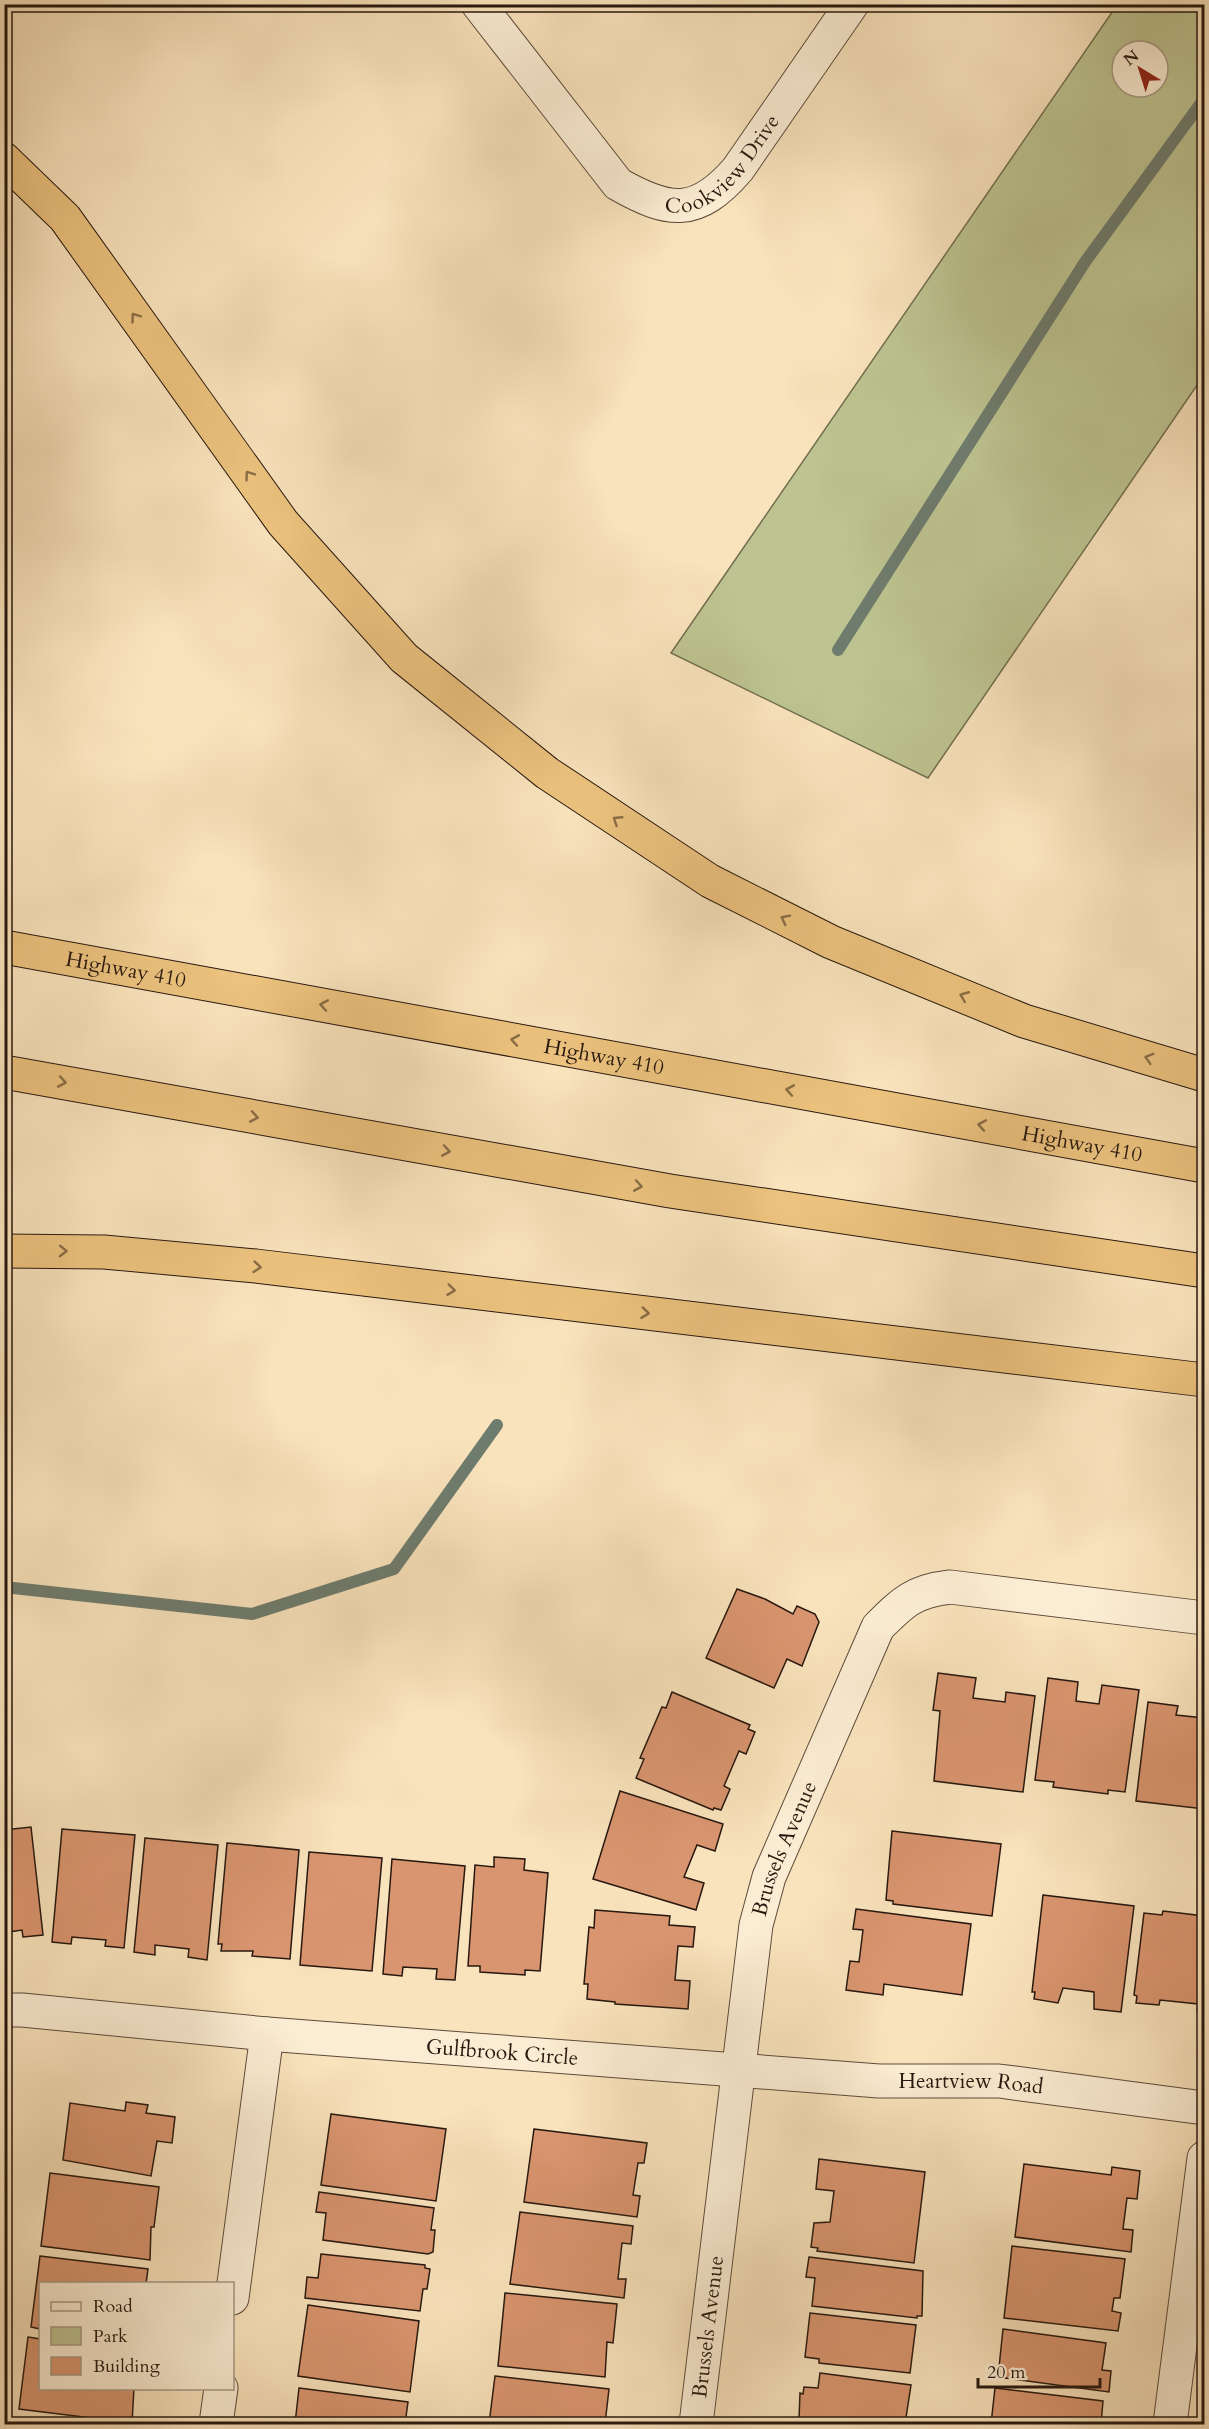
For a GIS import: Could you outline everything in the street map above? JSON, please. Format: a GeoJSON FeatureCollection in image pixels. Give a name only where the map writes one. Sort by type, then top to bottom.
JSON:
{"type":"FeatureCollection","features":[{"type":"Feature","properties":{"kind":"highway"},"geometry":{"type":"LineString","coordinates":[[4,159],[65,218],[283,523],[404,658],[547,773],[710,881],[831,942],[1024,1021],[1204,1075]]}},
{"type":"Feature","properties":{"kind":"highway","name":"Highway 410"},"geometry":{"type":"LineString","coordinates":[[4,947],[1204,1166]]}},
{"type":"Feature","properties":{"kind":"highway"},"geometry":{"type":"LineString","coordinates":[[4,1072],[670,1191],[1204,1271]]}},
{"type":"Feature","properties":{"kind":"highway"},"geometry":{"type":"LineString","coordinates":[[4,1251],[104,1252],[256,1266],[1204,1380]]}},
{"type":"Feature","properties":{"kind":"street","name":"Cookview Drive"},"geometry":{"type":"LineString","coordinates":[[478,4],[618,184],[646,200],[665,205],[687,206],[709,196],[727,183],[738,170],[852,4]]}},
{"type":"Feature","properties":{"kind":"street","name":"Brussels Avenue"},"geometry":{"type":"LineString","coordinates":[[696,2424],[756,1925],[769,1877],[878,1627],[904,1601],[926,1590],[950,1587],[1204,1618]]}},
{"type":"Feature","properties":{"kind":"street","name":"Gulfbrook Circle"},"geometry":{"type":"LineString","coordinates":[[4,2010],[182,2024],[267,2034],[737,2070]]}},
{"type":"Feature","properties":{"kind":"street"},"geometry":{"type":"LineString","coordinates":[[234,2283],[267,2034]]}},
{"type":"Feature","properties":{"kind":"street","name":"Heartview Road"},"geometry":{"type":"LineString","coordinates":[[737,2070],[879,2081],[999,2082],[1204,2108]]}},
{"type":"Feature","properties":{"kind":"street"},"geometry":{"type":"LineString","coordinates":[[1170,2424],[1204,2157]]}},
{"type":"Feature","properties":{"kind":"street"},"geometry":{"type":"LineString","coordinates":[[216,2424],[221,2390]]}},
{"type":"Feature","properties":{"kind":"green space"},"geometry":{"type":"Polygon","coordinates":[[[1117,5],[1204,5],[1204,375],[928,778],[671,653],[1117,5]]]}},
{"type":"Feature","properties":{"kind":"building"},"geometry":{"type":"Polygon","coordinates":[[[737,1589],[765,1599],[793,1614],[797,1606],[815,1614],[819,1622],[802,1666],[787,1659],[774,1688],[706,1658],[737,1589]]]}},
{"type":"Feature","properties":{"kind":"building"},"geometry":{"type":"Polygon","coordinates":[[[938,1673],[976,1678],[973,1698],[1005,1702],[1006,1692],[1035,1696],[1023,1792],[934,1781],[940,1711],[933,1710],[938,1673]]]}},
{"type":"Feature","properties":{"kind":"building"},"geometry":{"type":"Polygon","coordinates":[[[1048,1678],[1078,1682],[1076,1701],[1099,1704],[1102,1685],[1139,1690],[1125,1792],[1108,1790],[1108,1794],[1053,1787],[1054,1782],[1035,1780],[1048,1678]]]}},
{"type":"Feature","properties":{"kind":"building"},"geometry":{"type":"Polygon","coordinates":[[[672,1692],[750,1725],[748,1729],[755,1732],[746,1754],[739,1751],[724,1786],[730,1789],[721,1810],[714,1808],[713,1810],[636,1778],[644,1759],[640,1758],[662,1707],[666,1708],[672,1692]]]}},
{"type":"Feature","properties":{"kind":"building"},"geometry":{"type":"Polygon","coordinates":[[[1148,1702],[1178,1706],[1176,1715],[1204,1718],[1204,1809],[1136,1801],[1148,1702]]]}},
{"type":"Feature","properties":{"kind":"building"},"geometry":{"type":"Polygon","coordinates":[[[620,1791],[723,1824],[715,1851],[697,1845],[684,1877],[704,1883],[696,1910],[593,1879],[620,1791]]]}},
{"type":"Feature","properties":{"kind":"building"},"geometry":{"type":"Polygon","coordinates":[[[31,1827],[43,1935],[23,1937],[22,1930],[9,1932],[9,1938],[4,1938],[4,1830],[31,1827]]]}},
{"type":"Feature","properties":{"kind":"building"},"geometry":{"type":"Polygon","coordinates":[[[62,1829],[135,1835],[124,1948],[105,1946],[106,1940],[72,1937],[71,1944],[52,1942],[62,1829]]]}},
{"type":"Feature","properties":{"kind":"building"},"geometry":{"type":"Polygon","coordinates":[[[892,1831],[1001,1844],[992,1916],[893,1904],[893,1901],[886,1900],[892,1831]]]}},
{"type":"Feature","properties":{"kind":"building"},"geometry":{"type":"Polygon","coordinates":[[[145,1838],[218,1845],[207,1960],[188,1957],[189,1949],[155,1945],[155,1955],[134,1952],[145,1838]]]}},
{"type":"Feature","properties":{"kind":"building"},"geometry":{"type":"Polygon","coordinates":[[[227,1843],[299,1850],[290,1959],[252,1956],[253,1951],[221,1951],[222,1944],[218,1944],[227,1843]]]}},
{"type":"Feature","properties":{"kind":"building"},"geometry":{"type":"Polygon","coordinates":[[[309,1852],[382,1858],[372,1971],[300,1965],[309,1852]]]}},
{"type":"Feature","properties":{"kind":"building"},"geometry":{"type":"Polygon","coordinates":[[[494,1857],[525,1859],[524,1870],[548,1873],[540,1971],[525,1970],[525,1975],[480,1972],[480,1966],[468,1966],[475,1865],[494,1867],[494,1857]]]}},
{"type":"Feature","properties":{"kind":"building"},"geometry":{"type":"Polygon","coordinates":[[[392,1859],[465,1866],[455,1980],[436,1979],[437,1969],[403,1967],[402,1976],[383,1974],[392,1859]]]}},
{"type":"Feature","properties":{"kind":"building"},"geometry":{"type":"Polygon","coordinates":[[[1043,1895],[1134,1906],[1121,2012],[1094,2009],[1094,1992],[1063,1988],[1058,2003],[1034,1999],[1035,1992],[1032,1992],[1043,1895]]]}},
{"type":"Feature","properties":{"kind":"building"},"geometry":{"type":"Polygon","coordinates":[[[856,1909],[971,1924],[962,1995],[884,1984],[883,1995],[846,1990],[850,1961],[859,1962],[863,1930],[853,1929],[856,1909]]]}},
{"type":"Feature","properties":{"kind":"building"},"geometry":{"type":"Polygon","coordinates":[[[595,1910],[670,1916],[669,1925],[695,1927],[693,1947],[678,1946],[675,1980],[690,1981],[688,2009],[615,2004],[615,2002],[587,1999],[588,1984],[584,1984],[589,1927],[594,1928],[595,1910]]]}},
{"type":"Feature","properties":{"kind":"building"},"geometry":{"type":"Polygon","coordinates":[[[1163,1911],[1204,1916],[1204,2011],[1197,2010],[1198,2004],[1160,2000],[1159,2005],[1136,2003],[1137,1996],[1134,1995],[1144,1913],[1162,1915],[1163,1911]]]}},
{"type":"Feature","properties":{"kind":"building"},"geometry":{"type":"Polygon","coordinates":[[[126,2102],[148,2105],[146,2113],[175,2117],[172,2143],[157,2141],[151,2176],[63,2160],[70,2103],[125,2111],[126,2102]]]}},
{"type":"Feature","properties":{"kind":"building"},"geometry":{"type":"Polygon","coordinates":[[[331,2114],[446,2129],[436,2201],[321,2185],[331,2114]]]}},
{"type":"Feature","properties":{"kind":"building"},"geometry":{"type":"Polygon","coordinates":[[[534,2129],[647,2143],[644,2163],[638,2163],[633,2195],[640,2196],[637,2217],[524,2202],[534,2129]]]}},
{"type":"Feature","properties":{"kind":"building"},"geometry":{"type":"Polygon","coordinates":[[[819,2159],[925,2172],[914,2263],[817,2251],[818,2248],[811,2247],[814,2223],[830,2222],[834,2191],[816,2189],[819,2159]]]}},
{"type":"Feature","properties":{"kind":"building"},"geometry":{"type":"Polygon","coordinates":[[[1024,2164],[1111,2175],[1112,2167],[1140,2171],[1137,2199],[1127,2198],[1123,2229],[1133,2230],[1131,2252],[1015,2237],[1024,2164]]]}},
{"type":"Feature","properties":{"kind":"building"},"geometry":{"type":"Polygon","coordinates":[[[50,2173],[159,2187],[154,2227],[151,2227],[150,2260],[41,2246],[50,2173]]]}},
{"type":"Feature","properties":{"kind":"building"},"geometry":{"type":"Polygon","coordinates":[[[319,2192],[434,2208],[431,2230],[435,2230],[433,2252],[428,2254],[323,2240],[326,2213],[316,2212],[319,2192]]]}},
{"type":"Feature","properties":{"kind":"building"},"geometry":{"type":"Polygon","coordinates":[[[520,2212],[633,2226],[631,2244],[622,2243],[618,2279],[626,2279],[624,2298],[510,2284],[520,2212]]]}},
{"type":"Feature","properties":{"kind":"building"},"geometry":{"type":"Polygon","coordinates":[[[1012,2246],[1125,2259],[1120,2298],[1114,2298],[1112,2311],[1121,2313],[1118,2331],[1004,2318],[1012,2246]]]}},
{"type":"Feature","properties":{"kind":"building"},"geometry":{"type":"Polygon","coordinates":[[[321,2254],[425,2265],[425,2268],[430,2269],[427,2289],[423,2289],[420,2311],[305,2298],[307,2277],[318,2278],[321,2254]]]}},
{"type":"Feature","properties":{"kind":"building"},"geometry":{"type":"Polygon","coordinates":[[[40,2256],[148,2269],[146,2282],[39,2282],[39,2329],[31,2327],[40,2256]]]}},
{"type":"Feature","properties":{"kind":"building"},"geometry":{"type":"Polygon","coordinates":[[[809,2257],[923,2271],[922,2316],[917,2316],[917,2318],[812,2306],[815,2278],[806,2277],[809,2257]]]}},
{"type":"Feature","properties":{"kind":"building"},"geometry":{"type":"Polygon","coordinates":[[[505,2293],[617,2304],[613,2343],[607,2342],[605,2377],[498,2366],[505,2293]]]}},
{"type":"Feature","properties":{"kind":"building"},"geometry":{"type":"Polygon","coordinates":[[[308,2305],[419,2321],[410,2392],[298,2376],[308,2305]]]}},
{"type":"Feature","properties":{"kind":"building"},"geometry":{"type":"Polygon","coordinates":[[[810,2313],[916,2325],[910,2373],[819,2363],[819,2359],[805,2357],[810,2313]]]}},
{"type":"Feature","properties":{"kind":"building"},"geometry":{"type":"Polygon","coordinates":[[[1003,2329],[1106,2343],[1102,2370],[1111,2371],[1109,2392],[998,2377],[1003,2329]]]}},
{"type":"Feature","properties":{"kind":"building"},"geometry":{"type":"Polygon","coordinates":[[[28,2337],[39,2339],[39,2390],[134,2390],[132,2423],[19,2409],[28,2337]]]}},
{"type":"Feature","properties":{"kind":"building"},"geometry":{"type":"Polygon","coordinates":[[[820,2373],[911,2385],[905,2424],[839,2424],[799,2419],[800,2393],[803,2394],[804,2387],[818,2388],[820,2373]]]}},
{"type":"Feature","properties":{"kind":"building"},"geometry":{"type":"Polygon","coordinates":[[[495,2376],[609,2389],[605,2424],[489,2424],[495,2376]]]}},
{"type":"Feature","properties":{"kind":"building"},"geometry":{"type":"Polygon","coordinates":[[[299,2388],[408,2402],[405,2424],[295,2424],[299,2388]]]}},
{"type":"Feature","properties":{"kind":"building"},"geometry":{"type":"Polygon","coordinates":[[[995,2388],[1103,2401],[1101,2424],[991,2424],[995,2388]]]}},
{"type":"Feature","properties":{"kind":"waterway"},"geometry":{"type":"LineString","coordinates":[[838,650],[1085,262],[1204,99]]}},
{"type":"Feature","properties":{"kind":"waterway"},"geometry":{"type":"LineString","coordinates":[[4,1587],[252,1614],[394,1569],[497,1425]]}}]}
